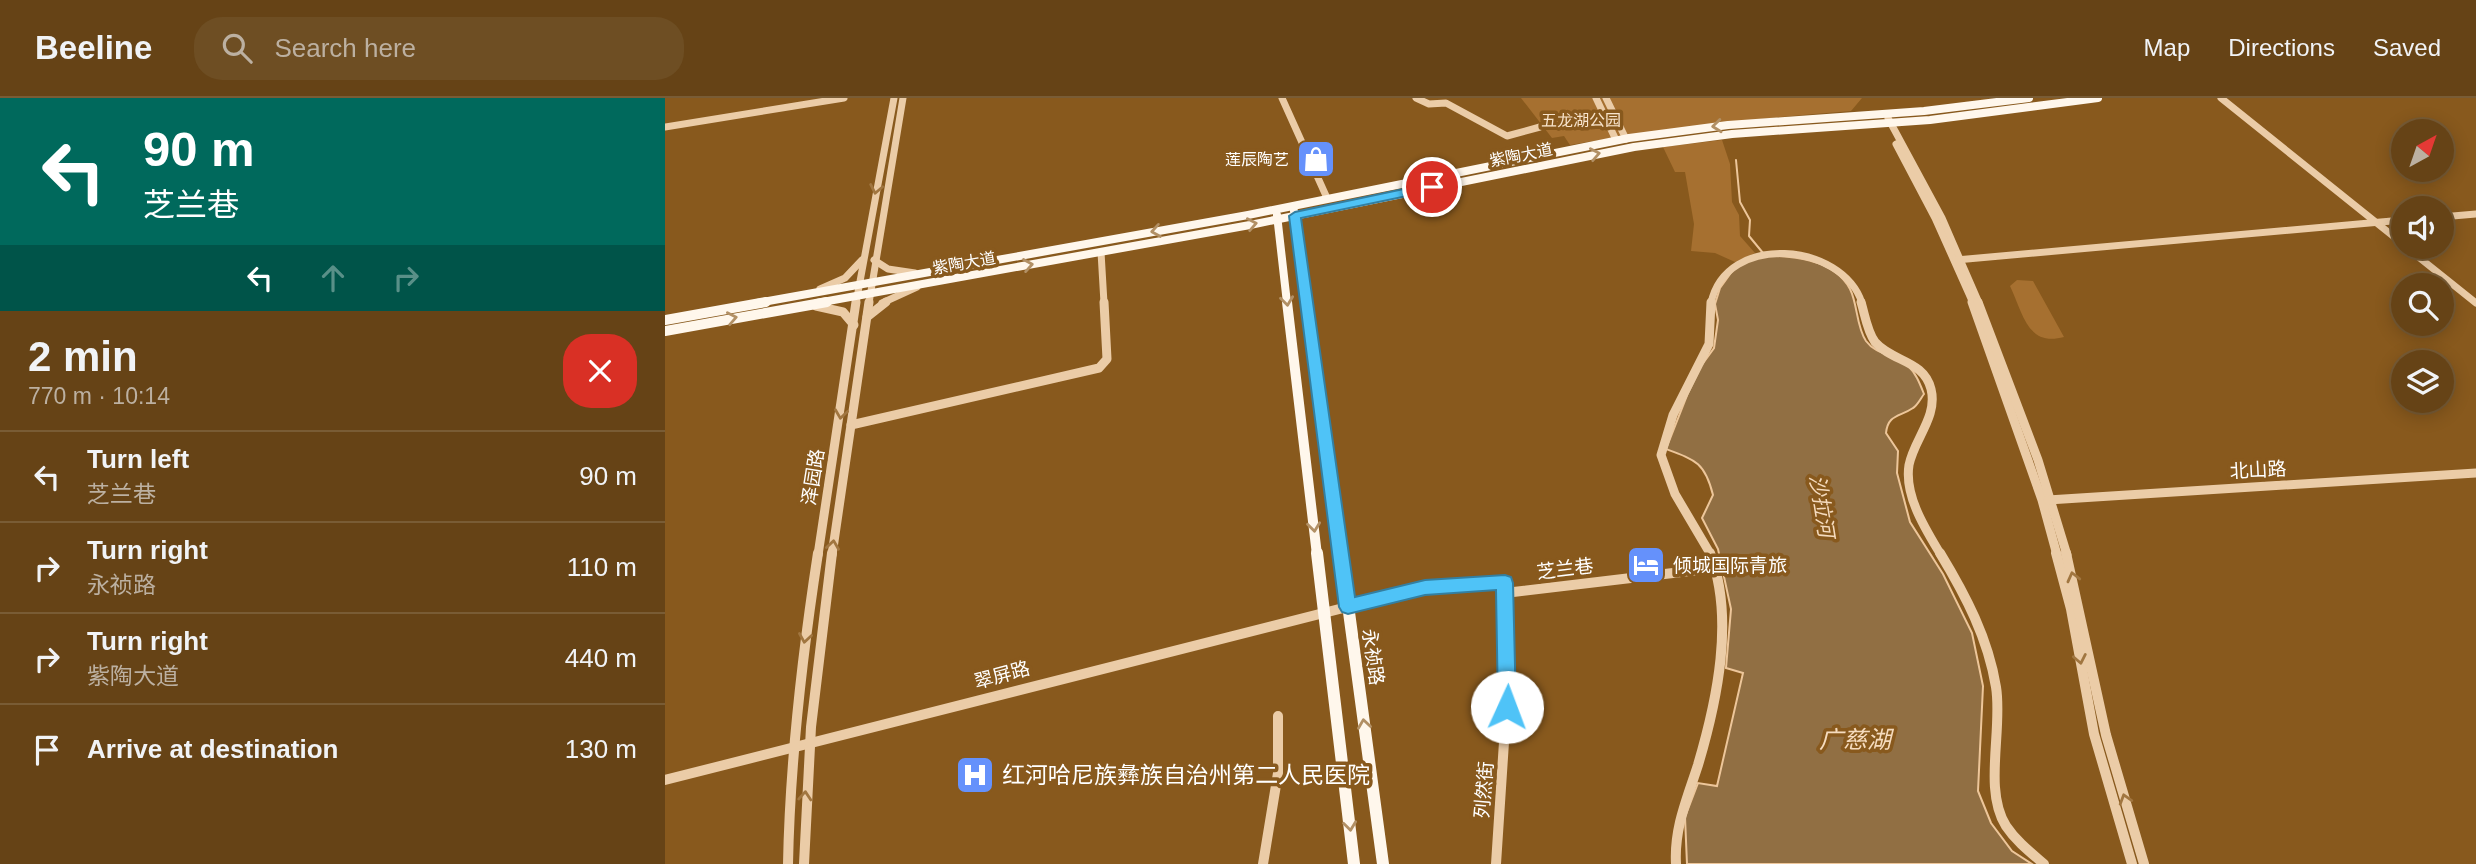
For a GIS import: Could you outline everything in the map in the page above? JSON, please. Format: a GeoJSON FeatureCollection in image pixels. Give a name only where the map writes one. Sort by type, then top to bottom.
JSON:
{"type":"FeatureCollection","features":[{"type":"Feature","properties":{"kind":"main road","name":"紫陶大道"},"geometry":{"type":"LineString","coordinates":[[1294,210],[1327,198],[1626,139],[1728,125],[1885,119],[2029,98]]}},
{"type":"Feature","properties":{"kind":"main road","name":"紫陶大道"},"geometry":{"type":"LineString","coordinates":[[665,331],[1101,252],[1294,210],[1662,143],[2098,98]]}},
{"type":"Feature","properties":{"kind":"main road","name":"永祯路"},"geometry":{"type":"LineString","coordinates":[[1294,210],[1383,864]]}},
{"type":"Feature","properties":{"kind":"main road","name":"紫陶大道"},"geometry":{"type":"LineString","coordinates":[[665,320],[871,282],[1277,214]]}},
{"type":"Feature","properties":{"kind":"main road"},"geometry":{"type":"LineString","coordinates":[[1277,214],[1354,864]]}},
{"type":"Feature","properties":{"kind":"street"},"geometry":{"type":"LineString","coordinates":[[665,127],[844,98]]}},
{"type":"Feature","properties":{"kind":"street","name":"泽园路"},"geometry":{"type":"LineString","coordinates":[[788,864],[802,657],[863,259],[894,98]]}},
{"type":"Feature","properties":{"kind":"street","name":"泽园路"},"geometry":{"type":"LineString","coordinates":[[804,864],[804,800],[818,653],[874,260],[903,98]]}},
{"type":"Feature","properties":{"kind":"street"},"geometry":{"type":"LineString","coordinates":[[1282,98],[1327,198]]}},
{"type":"Feature","properties":{"kind":"street"},"geometry":{"type":"LineString","coordinates":[[1416,98],[1429,104],[1446,103],[1507,136],[1540,127]]}},
{"type":"Feature","properties":{"kind":"street"},"geometry":{"type":"LineString","coordinates":[[1441,104],[1449,98]]}},
{"type":"Feature","properties":{"kind":"street"},"geometry":{"type":"LineString","coordinates":[[1596,98],[1616,141]]}},
{"type":"Feature","properties":{"kind":"street"},"geometry":{"type":"LineString","coordinates":[[1606,98],[1626,139]]}},
{"type":"Feature","properties":{"kind":"street"},"geometry":{"type":"LineString","coordinates":[[2221,98],[2391,235]]}},
{"type":"Feature","properties":{"kind":"street"},"geometry":{"type":"LineString","coordinates":[[1885,119],[1958,260],[2046,500],[2082,610],[2106,735],[2144,864]]}},
{"type":"Feature","properties":{"kind":"street"},"geometry":{"type":"LineString","coordinates":[[2454,216],[2476,214]]}},
{"type":"Feature","properties":{"kind":"street"},"geometry":{"type":"LineString","coordinates":[[1958,260],[2391,221]]}},
{"type":"Feature","properties":{"kind":"street"},"geometry":{"type":"LineString","coordinates":[[851,425],[1099,368],[1107,359],[1101,252]]}},
{"type":"Feature","properties":{"kind":"street"},"geometry":{"type":"LineString","coordinates":[[1676,864],[1676,824],[1700,755],[1717,672],[1721,606],[1715,568],[1704,541],[1674,494],[1661,454],[1681,398],[1711,340],[1711,297],[1724,276],[1734,267],[1761,255],[1778,254],[1816,261],[1847,278],[1858,292],[1876,343],[1921,369],[1931,386],[1933,405],[1909,464],[1909,482],[1920,517],[1966,598],[1987,650],[1998,692],[1999,729],[1994,779],[1998,812],[2020,844],[2044,864]]}},
{"type":"Feature","properties":{"kind":"street"},"geometry":{"type":"LineString","coordinates":[[807,294],[845,278],[863,259]]}},
{"type":"Feature","properties":{"kind":"street"},"geometry":{"type":"LineString","coordinates":[[2420,259],[2476,303]]}},
{"type":"Feature","properties":{"kind":"street"},"geometry":{"type":"LineString","coordinates":[[874,260],[884,268],[898,272],[930,272]]}},
{"type":"Feature","properties":{"kind":"street"},"geometry":{"type":"LineString","coordinates":[[866,319],[889,299],[927,283]]}},
{"type":"Feature","properties":{"kind":"street"},"geometry":{"type":"LineString","coordinates":[[804,306],[839,310],[854,326]]}},
{"type":"Feature","properties":{"kind":"street","name":"北山路"},"geometry":{"type":"LineString","coordinates":[[2046,500],[2476,473]]}},
{"type":"Feature","properties":{"kind":"street"},"geometry":{"type":"LineString","coordinates":[[2046,500],[2071,609],[2094,734],[2132,864]]}},
{"type":"Feature","properties":{"kind":"street","name":"芝兰巷"},"geometry":{"type":"LineString","coordinates":[[1348,607],[1444,585],[1505,583],[1505,593],[1715,568]]}},
{"type":"Feature","properties":{"kind":"street","name":"列然街"},"geometry":{"type":"LineString","coordinates":[[1496,864],[1508,681],[1505,593]]}},
{"type":"Feature","properties":{"kind":"street","name":"翠屏路"},"geometry":{"type":"LineString","coordinates":[[665,780],[1348,607]]}},
{"type":"Feature","properties":{"kind":"street"},"geometry":{"type":"LineString","coordinates":[[1263,864],[1280,764],[1278,716]]}},
{"type":"Feature","properties":{"kind":"green space","name":"五龙湖公园"},"geometry":{"type":"Polygon","coordinates":[[[1521,98],[1862,98],[1851,111],[1710,125],[1570,145],[1564,136],[1552,138],[1521,98]]]}},
{"type":"Feature","properties":{"kind":"green space"},"geometry":{"type":"Polygon","coordinates":[[[1722,140],[1730,164],[1732,202],[1739,215],[1740,236],[1755,253],[1735,262],[1715,253],[1691,251],[1694,224],[1685,172],[1675,172],[1663,147],[1722,140]]]}},
{"type":"Feature","properties":{"kind":"green space"},"geometry":{"type":"Polygon","coordinates":[[[2017,280],[2033,281],[2064,337],[2042,337],[2028,325],[2010,286],[2017,280]]]}},
{"type":"Feature","properties":{"kind":"water","name":"广慈湖"},"geometry":{"type":"Polygon","coordinates":[[[1757,255],[1809,260],[1833,270],[1850,289],[1860,329],[1866,341],[1875,349],[1908,366],[1924,394],[1914,407],[1889,422],[1886,433],[1898,451],[1897,473],[1910,522],[1943,574],[1972,633],[1983,686],[1978,791],[1991,823],[2012,851],[2032,864],[1687,864],[1685,817],[1698,783],[1717,786],[1743,673],[1726,668],[1731,609],[1718,549],[1702,518],[1713,495],[1710,484],[1698,464],[1666,449],[1688,393],[1701,366],[1714,348],[1718,320],[1715,304],[1720,288],[1733,270],[1757,255]]]}},
{"type":"Feature","properties":{"kind":"waterway","name":"沙拉河"},"geometry":{"type":"LineString","coordinates":[[1736,160],[1740,202],[1750,220],[1749,236],[1763,253]]}},
{"type":"Feature","properties":{"kind":"place","name":"莲辰陶艺"},"geometry":{"type":"Point","coordinates":[1316,159]}},
{"type":"Feature","properties":{"kind":"place","name":"倾城国际青旅"},"geometry":{"type":"Point","coordinates":[1646,565]}},
{"type":"Feature","properties":{"kind":"place","name":"红河哈尼族彝族自治州第二人民医院"},"geometry":{"type":"Point","coordinates":[975,775]}},
{"type":"Feature","properties":{"kind":"route"},"geometry":{"type":"LineString","coordinates":[[1432,187],[1295,216],[1348,607],[1444,585],[1505,583],[1507,707]]}}]}
